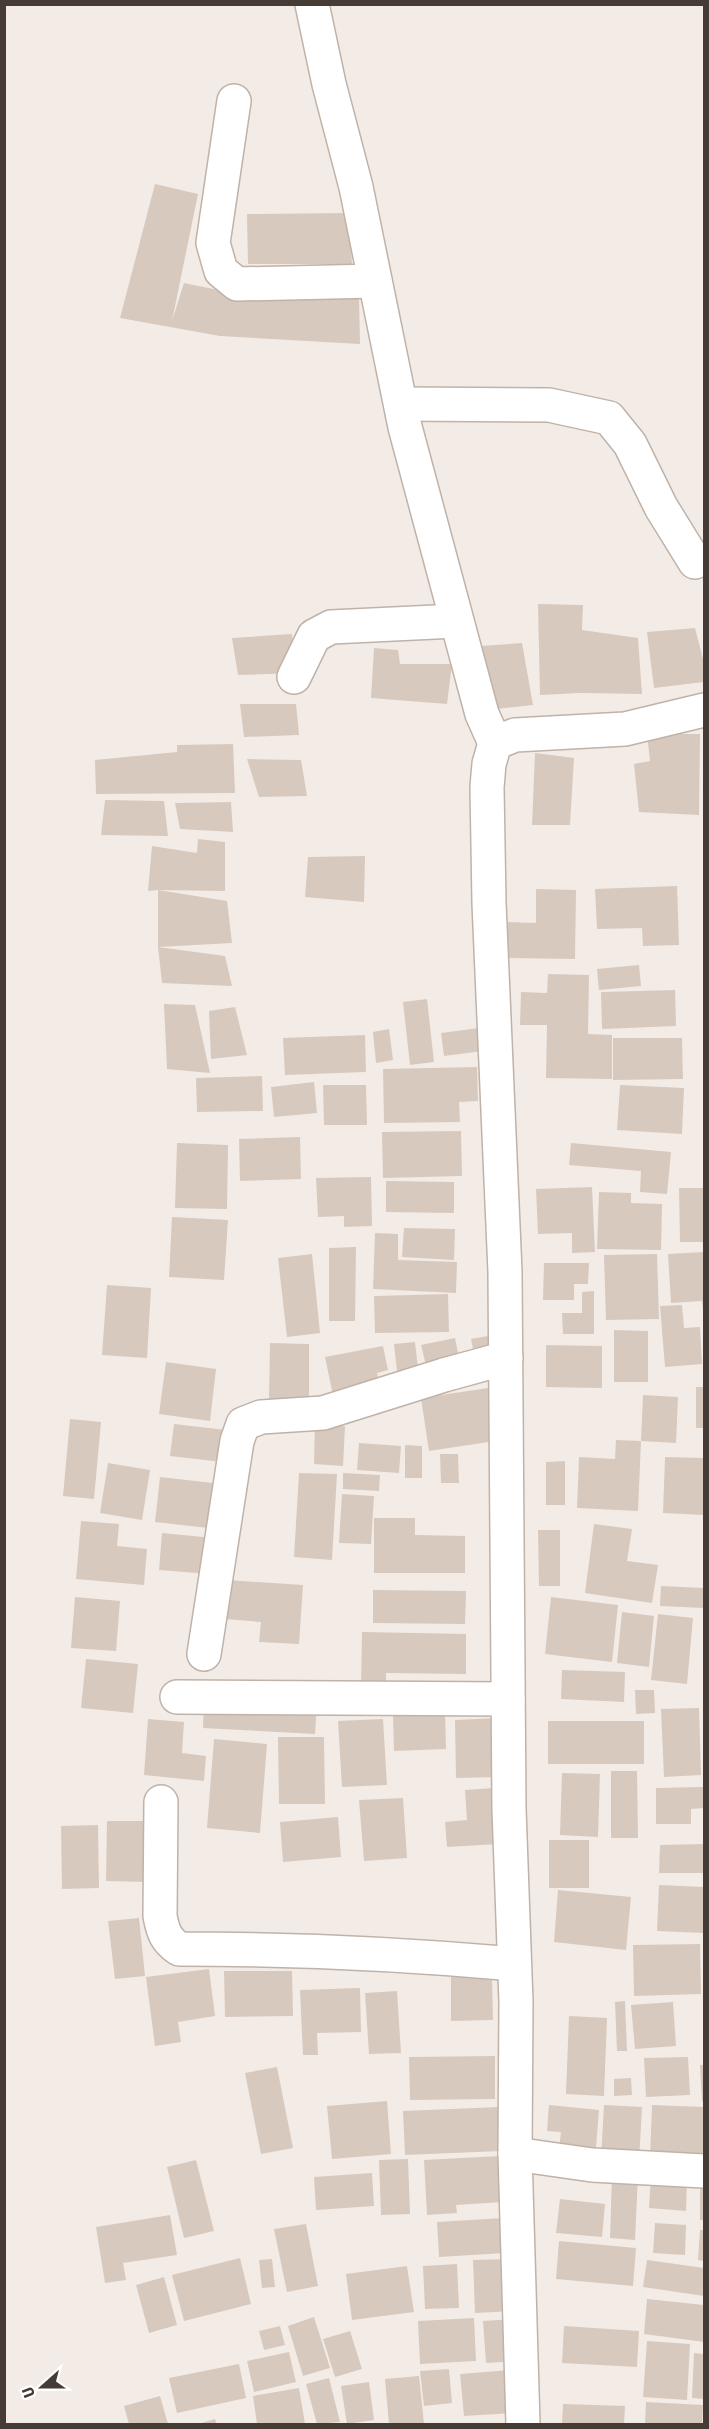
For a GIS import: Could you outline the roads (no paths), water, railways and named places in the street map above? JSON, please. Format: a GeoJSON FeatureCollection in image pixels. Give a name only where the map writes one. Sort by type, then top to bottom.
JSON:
{"type":"FeatureCollection","features":[{"type":"Feature","properties":{"kind":"street"},"geometry":{"type":"LineString","coordinates":[[312,4],[329,84],[356,187],[401,404],[456,621],[482,714],[495,743],[489,764],[487,787],[488,856],[505,1272],[509,1809],[514,1964],[515,2154],[523,2424]]}},
{"type":"Feature","properties":{"kind":"street"},"geometry":{"type":"LineString","coordinates":[[234,101],[213,243],[221,271],[237,284],[375,281]]}},
{"type":"Feature","properties":{"kind":"street"},"geometry":{"type":"LineString","coordinates":[[401,404],[549,405],[609,418],[630,444],[661,507],[695,562]]}},
{"type":"Feature","properties":{"kind":"street"},"geometry":{"type":"LineString","coordinates":[[294,677],[314,636],[331,627],[456,621]]}},
{"type":"Feature","properties":{"kind":"street"},"geometry":{"type":"LineString","coordinates":[[495,743],[515,735],[625,729],[705,710]]}},
{"type":"Feature","properties":{"kind":"street"},"geometry":{"type":"LineString","coordinates":[[204,1654],[237,1441],[243,1424],[261,1417],[323,1413],[506,1358]]}},
{"type":"Feature","properties":{"kind":"street"},"geometry":{"type":"LineString","coordinates":[[177,1697],[508,1698]]}},
{"type":"Feature","properties":{"kind":"street"},"geometry":{"type":"LineString","coordinates":[[161,1803],[160,1916],[162,1931],[169,1942],[179,1949],[284,1950],[437,1957],[514,1964]]}},
{"type":"Feature","properties":{"kind":"street"},"geometry":{"type":"LineString","coordinates":[[515,2154],[592,2165],[705,2171]]}}]}
